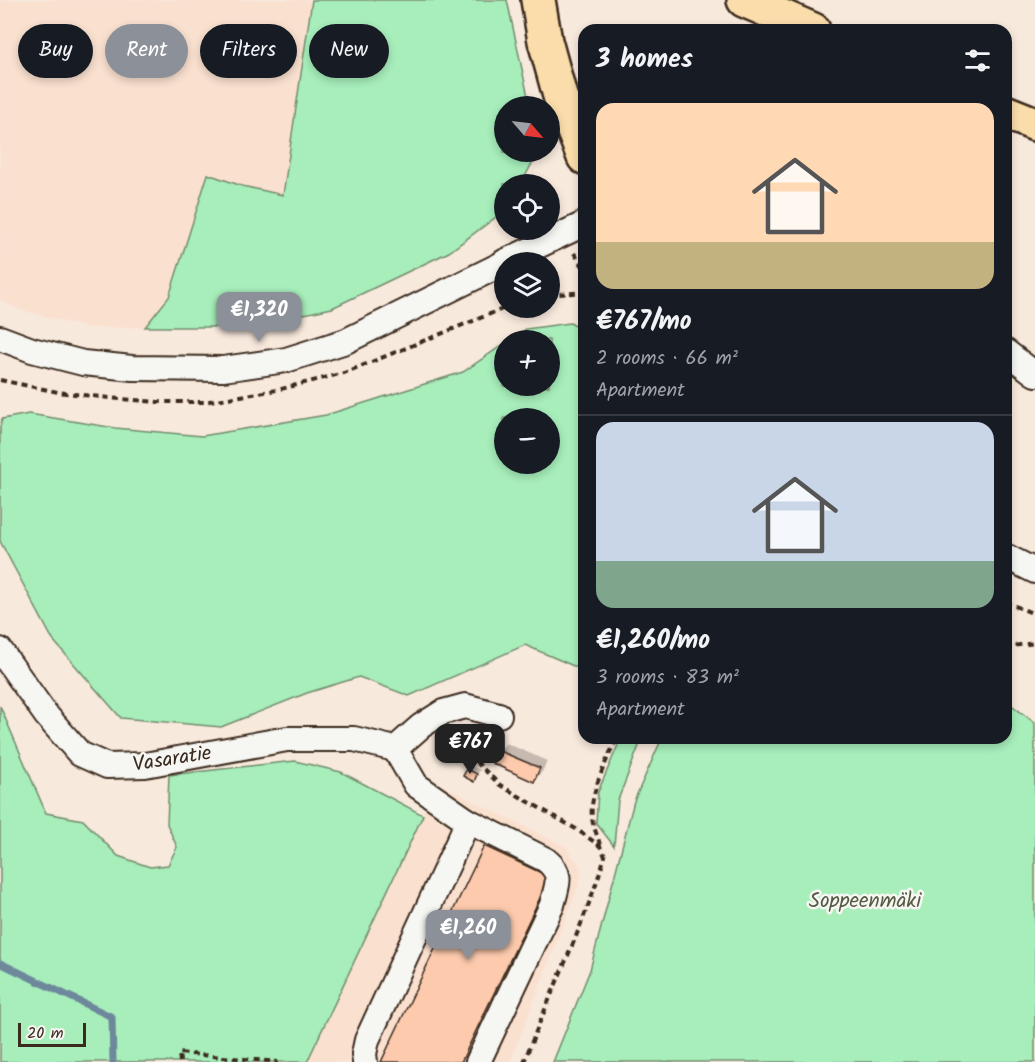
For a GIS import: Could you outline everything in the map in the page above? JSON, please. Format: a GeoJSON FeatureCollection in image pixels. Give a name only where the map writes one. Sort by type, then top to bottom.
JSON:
{"type":"FeatureCollection","features":[{"type":"Feature","properties":{"kind":"highway"},"geometry":{"type":"LineString","coordinates":[[538,0],[545,41],[560,96],[578,141]]}},
{"type":"Feature","properties":{"kind":"highway"},"geometry":{"type":"LineString","coordinates":[[744,0],[799,24]]}},
{"type":"Feature","properties":{"kind":"highway"},"geometry":{"type":"LineString","coordinates":[[1012,115],[1035,124]]}},
{"type":"Feature","properties":{"kind":"street"},"geometry":{"type":"LineString","coordinates":[[525,252],[578,227]]}},
{"type":"Feature","properties":{"kind":"street"},"geometry":{"type":"LineString","coordinates":[[0,338],[32,350],[83,363],[132,368],[223,369],[286,360],[346,341],[494,267]]}},
{"type":"Feature","properties":{"kind":"street"},"geometry":{"type":"LineString","coordinates":[[1012,356],[1035,374]]}},
{"type":"Feature","properties":{"kind":"street"},"geometry":{"type":"LineString","coordinates":[[1012,560],[1035,571]]}},
{"type":"Feature","properties":{"kind":"street","name":"Vasaratie"},"geometry":{"type":"LineString","coordinates":[[0,650],[46,715],[80,754],[107,765],[144,765],[287,739],[354,739],[395,749]]}},
{"type":"Feature","properties":{"kind":"street"},"geometry":{"type":"LineString","coordinates":[[478,1062],[552,905],[558,880],[555,868],[546,860],[468,822],[416,785],[395,749],[420,726],[442,712],[465,706],[499,715]]}},
{"type":"Feature","properties":{"kind":"street"},"geometry":{"type":"LineString","coordinates":[[365,1062],[367,1040],[468,822]]}},
{"type":"Feature","properties":{"kind":"path"},"geometry":{"type":"LineString","coordinates":[[560,295],[578,293]]}},
{"type":"Feature","properties":{"kind":"path"},"geometry":{"type":"LineString","coordinates":[[1012,605],[1035,614]]}},
{"type":"Feature","properties":{"kind":"path"},"geometry":{"type":"LineString","coordinates":[[1012,646],[1035,643]]}},
{"type":"Feature","properties":{"kind":"path"},"geometry":{"type":"LineString","coordinates":[[600,846],[592,818],[592,803],[603,767],[614,744]]}},
{"type":"Feature","properties":{"kind":"path"},"geometry":{"type":"LineString","coordinates":[[180,1062],[179,1053],[278,1062]]}},
{"type":"Feature","properties":{"kind":"shaded area"},"geometry":{"type":"Polygon","coordinates":[[[0,0],[312,0],[283,195],[242,186],[208,174],[169,297],[145,327],[87,328],[15,308],[0,300],[0,0]]]}},
{"type":"Feature","properties":{"kind":"shaded area"},"geometry":{"type":"Polygon","coordinates":[[[437,783],[565,846],[580,865],[581,876],[578,887],[510,1062],[307,1062],[437,783]]]}},
{"type":"Feature","properties":{"kind":"green space"},"geometry":{"type":"Polygon","coordinates":[[[312,0],[507,0],[528,96],[494,96],[494,162],[533,162],[526,174],[494,174],[494,218],[449,252],[332,308],[244,327],[145,327],[169,297],[208,174],[242,186],[283,195],[312,0]]]}},
{"type":"Feature","properties":{"kind":"green space"},"geometry":{"type":"Polygon","coordinates":[[[570,323],[578,328],[578,668],[525,645],[409,696],[359,677],[307,693],[221,727],[121,718],[53,640],[0,541],[0,427],[2,419],[29,414],[115,428],[202,436],[326,415],[463,372],[494,351],[494,396],[560,396],[560,330],[524,330],[570,323]]]}},
{"type":"Feature","properties":{"kind":"green space","name":"Soppeenmäki"},"geometry":{"type":"Polygon","coordinates":[[[1012,705],[1035,723],[1035,1062],[553,1062],[590,970],[634,801],[659,744],[1012,744],[1012,705]]]}},
{"type":"Feature","properties":{"kind":"green space"},"geometry":{"type":"Polygon","coordinates":[[[0,706],[46,813],[83,820],[118,856],[150,867],[168,865],[177,847],[167,824],[169,775],[295,761],[341,772],[423,815],[307,1062],[0,1062],[0,706]]]}},
{"type":"Feature","properties":{"kind":"green space"},"geometry":{"type":"Polygon","coordinates":[[[618,744],[640,744],[618,800],[614,846],[596,823],[598,792],[618,744]]]}},
{"type":"Feature","properties":{"kind":"building"},"geometry":{"type":"Polygon","coordinates":[[[497,750],[540,768],[534,782],[492,763],[497,750]]]}},
{"type":"Feature","properties":{"kind":"building"},"geometry":{"type":"Polygon","coordinates":[[[467,769],[477,774],[474,782],[463,776],[467,769]]]}},
{"type":"Feature","properties":{"kind":"building"},"geometry":{"type":"Polygon","coordinates":[[[484,846],[550,877],[461,1062],[381,1062],[484,846]]]}},
{"type":"Feature","properties":{"kind":"waterway"},"geometry":{"type":"LineString","coordinates":[[0,963],[112,1017],[113,1062]]}}]}
